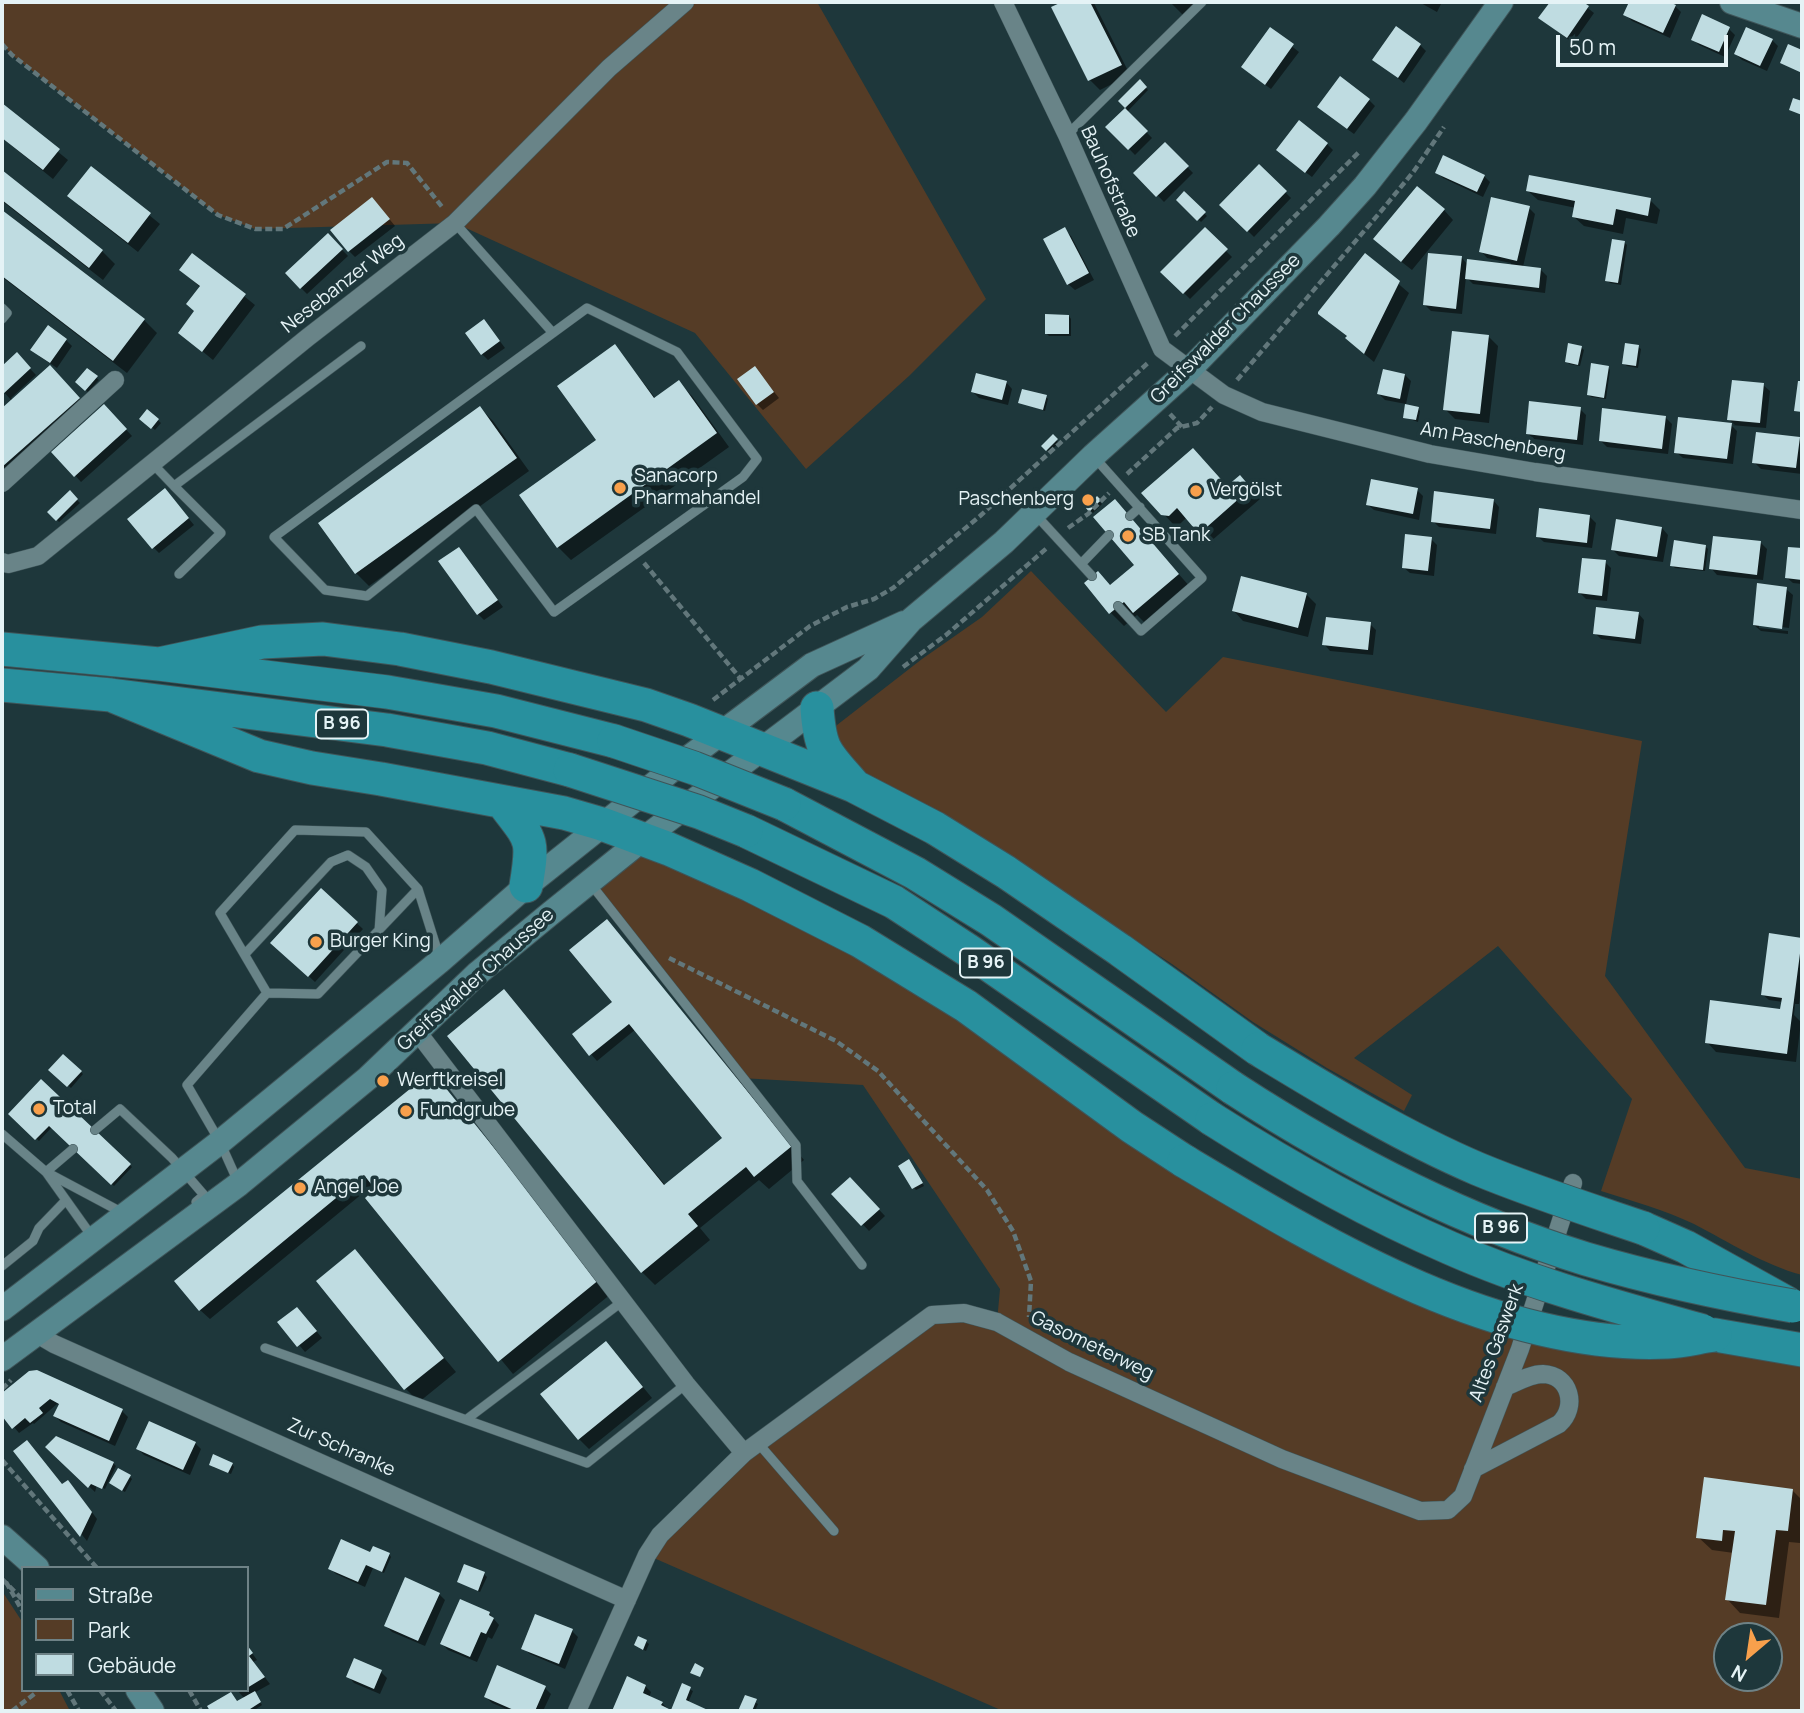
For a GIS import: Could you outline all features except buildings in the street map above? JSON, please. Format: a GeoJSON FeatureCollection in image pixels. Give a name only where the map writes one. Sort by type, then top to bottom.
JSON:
{"type":"FeatureCollection","features":[{"type":"Feature","properties":{"kind":"highway"},"geometry":{"type":"LineString","coordinates":[[159,664],[262,642],[323,639],[400,649],[516,673],[646,705],[722,733],[854,786],[935,828],[1006,872],[1258,1049],[1344,1101],[1438,1150],[1535,1191],[1654,1233],[1698,1253],[1798,1307]]}},
{"type":"Feature","properties":{"kind":"highway","name":"B 96"},"geometry":{"type":"LineString","coordinates":[[2,649],[159,664],[440,701],[496,711],[614,741],[705,772],[784,804],[915,873],[991,920],[1233,1088],[1300,1131],[1374,1171],[1455,1209],[1527,1238],[1637,1274],[1718,1293],[1798,1307]]}},
{"type":"Feature","properties":{"kind":"highway","name":"B 96"},"geometry":{"type":"LineString","coordinates":[[2,685],[111,695],[387,730],[487,748],[570,770],[699,812],[746,831],[894,902],[1212,1119],[1279,1162],[1352,1202],[1452,1249],[1500,1268],[1715,1335],[1802,1350]]}},
{"type":"Feature","properties":{"kind":"highway"},"geometry":{"type":"LineString","coordinates":[[111,695],[259,756],[564,813],[643,839],[750,885],[860,941],[965,1006],[1132,1127],[1184,1161],[1299,1229],[1450,1299],[1523,1325],[1558,1334],[1615,1341],[1669,1342],[1715,1335]]}},
{"type":"Feature","properties":{"kind":"highway"},"geometry":{"type":"LineString","coordinates":[[817,708],[822,746],[854,786]]}},
{"type":"Feature","properties":{"kind":"highway"},"geometry":{"type":"LineString","coordinates":[[503,803],[529,837],[531,853],[526,886]]}},
{"type":"Feature","properties":{"kind":"main road","name":"Greifswalder Chaussee"},"geometry":{"type":"LineString","coordinates":[[2,1359],[239,1184],[368,1078],[478,973],[643,839],[867,669],[911,620],[1004,542],[1093,456],[1190,369],[1365,186],[1416,121],[1501,2]]}},
{"type":"Feature","properties":{"kind":"main road"},"geometry":{"type":"LineString","coordinates":[[1732,2],[1802,26]]}},
{"type":"Feature","properties":{"kind":"main road","name":"Greifswalder Chaussee"},"geometry":{"type":"LineString","coordinates":[[2,1309],[220,1142],[602,824],[722,733],[812,665],[911,620]]}},
{"type":"Feature","properties":{"kind":"main road"},"geometry":{"type":"LineString","coordinates":[[2,1525],[8,1542],[35,1566]]}},
{"type":"Feature","properties":{"kind":"main road"},"geometry":{"type":"LineString","coordinates":[[139,1692],[152,1711]]}},
{"type":"Feature","properties":{"kind":"street","name":"Nesebanzer Weg"},"geometry":{"type":"LineString","coordinates":[[2,562],[8,564],[38,556],[307,338],[456,223],[609,68],[685,2]]}},
{"type":"Feature","properties":{"kind":"street","name":"Bauhofstraße"},"geometry":{"type":"LineString","coordinates":[[1003,2],[1067,135],[1162,349]]}},
{"type":"Feature","properties":{"kind":"street"},"geometry":{"type":"LineString","coordinates":[[1162,349],[1190,369]]}},
{"type":"Feature","properties":{"kind":"street","name":"Am Paschenberg"},"geometry":{"type":"LineString","coordinates":[[1190,369],[1224,395],[1262,412],[1430,454],[1535,472],[1802,510]]}},
{"type":"Feature","properties":{"kind":"street"},"geometry":{"type":"LineString","coordinates":[[2,483],[115,380]]}},
{"type":"Feature","properties":{"kind":"street"},"geometry":{"type":"LineString","coordinates":[[416,1030],[686,1384],[751,1448]]}},
{"type":"Feature","properties":{"kind":"street","name":"Altes Gaswerk"},"geometry":{"type":"LineString","coordinates":[[1448,1510],[1463,1496],[1520,1349],[1573,1183]]}},
{"type":"Feature","properties":{"kind":"street","name":"Gasometerweg"},"geometry":{"type":"LineString","coordinates":[[577,1711],[647,1555],[660,1535],[751,1448],[932,1315],[964,1313],[998,1322],[1069,1362],[1283,1458],[1420,1511],[1448,1510]]}},
{"type":"Feature","properties":{"kind":"street","name":"Zur Schranke"},"geometry":{"type":"LineString","coordinates":[[37,1334],[54,1344],[627,1600]]}},
{"type":"Feature","properties":{"kind":"street"},"geometry":{"type":"LineString","coordinates":[[1474,1469],[1559,1424],[1567,1415],[1570,1397],[1567,1388],[1553,1376],[1539,1374],[1505,1387]]}},
{"type":"Feature","properties":{"kind":"lane"},"geometry":{"type":"LineString","coordinates":[[1067,135],[1202,2]]}},
{"type":"Feature","properties":{"kind":"lane"},"geometry":{"type":"LineString","coordinates":[[456,223],[553,332]]}},
{"type":"Feature","properties":{"kind":"lane"},"geometry":{"type":"LineString","coordinates":[[2,308],[8,313],[2,319]]}},
{"type":"Feature","properties":{"kind":"lane"},"geometry":{"type":"LineString","coordinates":[[587,308],[677,352],[757,459],[743,477],[554,612],[475,509],[367,596],[325,590],[274,537],[553,332],[587,308]]}},
{"type":"Feature","properties":{"kind":"lane"},"geometry":{"type":"LineString","coordinates":[[174,486],[362,345]]}},
{"type":"Feature","properties":{"kind":"lane"},"geometry":{"type":"LineString","coordinates":[[1093,456],[1202,578],[1141,631],[1118,607]]}},
{"type":"Feature","properties":{"kind":"lane"},"geometry":{"type":"LineString","coordinates":[[152,463],[221,533],[179,574]]}},
{"type":"Feature","properties":{"kind":"lane"},"geometry":{"type":"LineString","coordinates":[[1130,516],[1140,507]]}},
{"type":"Feature","properties":{"kind":"lane"},"geometry":{"type":"LineString","coordinates":[[1034,513],[1092,576]]}},
{"type":"Feature","properties":{"kind":"lane"},"geometry":{"type":"LineString","coordinates":[[1081,564],[1109,535]]}},
{"type":"Feature","properties":{"kind":"lane"},"geometry":{"type":"LineString","coordinates":[[267,993],[220,912],[295,830],[366,832],[418,889],[440,961]]}},
{"type":"Feature","properties":{"kind":"lane"},"geometry":{"type":"LineString","coordinates":[[244,954],[331,862],[348,855],[366,867],[382,890],[379,930]]}},
{"type":"Feature","properties":{"kind":"lane"},"geometry":{"type":"LineString","coordinates":[[589,882],[796,1145],[797,1181],[862,1265]]}},
{"type":"Feature","properties":{"kind":"lane"},"geometry":{"type":"LineString","coordinates":[[239,1184],[220,1142],[187,1084],[267,993],[318,994],[418,889]]}},
{"type":"Feature","properties":{"kind":"lane"},"geometry":{"type":"LineString","coordinates":[[95,1130],[120,1109],[183,1170],[204,1195],[185,1210]]}},
{"type":"Feature","properties":{"kind":"lane"},"geometry":{"type":"LineString","coordinates":[[2,1134],[46,1172],[125,1214]]}},
{"type":"Feature","properties":{"kind":"lane"},"geometry":{"type":"LineString","coordinates":[[46,1172],[73,1149]]}},
{"type":"Feature","properties":{"kind":"lane"},"geometry":{"type":"LineString","coordinates":[[46,1172],[93,1239]]}},
{"type":"Feature","properties":{"kind":"lane"},"geometry":{"type":"LineString","coordinates":[[2,1266],[33,1241],[38,1228],[66,1200]]}},
{"type":"Feature","properties":{"kind":"lane"},"geometry":{"type":"LineString","coordinates":[[159,1244],[165,1226],[175,1218]]}},
{"type":"Feature","properties":{"kind":"lane"},"geometry":{"type":"LineString","coordinates":[[467,1419],[623,1301]]}},
{"type":"Feature","properties":{"kind":"lane"},"geometry":{"type":"LineString","coordinates":[[265,1348],[587,1463],[686,1384]]}},
{"type":"Feature","properties":{"kind":"lane"},"geometry":{"type":"LineString","coordinates":[[751,1448],[834,1531]]}},
{"type":"Feature","properties":{"kind":"path"},"geometry":{"type":"LineString","coordinates":[[2,44],[12,55],[218,215],[254,229],[283,229],[387,162],[407,163],[456,223]]}},
{"type":"Feature","properties":{"kind":"path"},"geometry":{"type":"LineString","coordinates":[[636,554],[740,678],[810,626],[893,588],[980,516],[1162,349],[1368,143]]}},
{"type":"Feature","properties":{"kind":"path"},"geometry":{"type":"LineString","coordinates":[[634,940],[836,1041],[878,1071],[987,1190],[1013,1231],[1031,1281],[1027,1339]]}},
{"type":"Feature","properties":{"kind":"path"},"geometry":{"type":"LineString","coordinates":[[2,1460],[95,1566]]}},
{"type":"Feature","properties":{"kind":"path"},"geometry":{"type":"LineString","coordinates":[[4,1581],[21,1598]]}},
{"type":"Feature","properties":{"kind":"path"},"geometry":{"type":"LineString","coordinates":[[4,1581],[21,1609]]}},
{"type":"Feature","properties":{"kind":"path"},"geometry":{"type":"LineString","coordinates":[[12,1711],[37,1692]]}},
{"type":"Feature","properties":{"kind":"path"},"geometry":{"type":"LineString","coordinates":[[68,1692],[79,1711]]}},
{"type":"Feature","properties":{"kind":"path"},"geometry":{"type":"LineString","coordinates":[[102,1692],[116,1711]]}},
{"type":"Feature","properties":{"kind":"path"},"geometry":{"type":"LineString","coordinates":[[190,1692],[201,1711]]}},
{"type":"Feature","properties":{"kind":"green space"},"geometry":{"type":"Polygon","coordinates":[[[2,2],[817,2],[986,299],[909,376],[806,469],[695,333],[455,223],[255,229],[218,215],[12,55],[2,44],[2,2]]]}},
{"type":"Feature","properties":{"kind":"green space"},"geometry":{"type":"Polygon","coordinates":[[[1031,571],[1166,712],[1223,657],[1642,741],[1605,976],[1745,1168],[1802,1179],[1802,1275],[1760,1259],[1683,1219],[1601,1191],[1632,1099],[1498,946],[1354,1058],[1412,1095],[1404,1111],[1253,1022],[1172,964],[964,830],[866,776],[832,734],[837,725],[922,659],[982,617],[1031,571]]]}},
{"type":"Feature","properties":{"kind":"green space"},"geometry":{"type":"Polygon","coordinates":[[[643,839],[750,885],[1132,1127],[1499,1317],[1802,1350],[1802,1711],[1003,1711],[647,1555],[687,1507],[932,1315],[997,1322],[1000,1289],[863,1085],[741,1078],[589,882],[643,839]]]}},
{"type":"Feature","properties":{"kind":"green space"},"geometry":{"type":"Polygon","coordinates":[[[2,1591],[21,1620],[21,1692],[60,1692],[70,1711],[2,1711],[2,1591]]]}},
{"type":"Feature","properties":{"kind":"place","name":"Sanacorp Pharmahandel"},"geometry":{"type":"Point","coordinates":[620,488]}},
{"type":"Feature","properties":{"kind":"place","name":"Vergölst"},"geometry":{"type":"Point","coordinates":[1196,491]}},
{"type":"Feature","properties":{"kind":"place","name":"Paschenberg"},"geometry":{"type":"Point","coordinates":[1088,500]}},
{"type":"Feature","properties":{"kind":"place","name":"SB Tank"},"geometry":{"type":"Point","coordinates":[1128,536]}},
{"type":"Feature","properties":{"kind":"place","name":"Burger King"},"geometry":{"type":"Point","coordinates":[316,942]}},
{"type":"Feature","properties":{"kind":"place","name":"Werftkreisel"},"geometry":{"type":"Point","coordinates":[383,1081]}},
{"type":"Feature","properties":{"kind":"place","name":"Total"},"geometry":{"type":"Point","coordinates":[39,1109]}},
{"type":"Feature","properties":{"kind":"place","name":"Fundgrube"},"geometry":{"type":"Point","coordinates":[406,1111]}},
{"type":"Feature","properties":{"kind":"place","name":"Angel Joe"},"geometry":{"type":"Point","coordinates":[300,1188]}}]}
